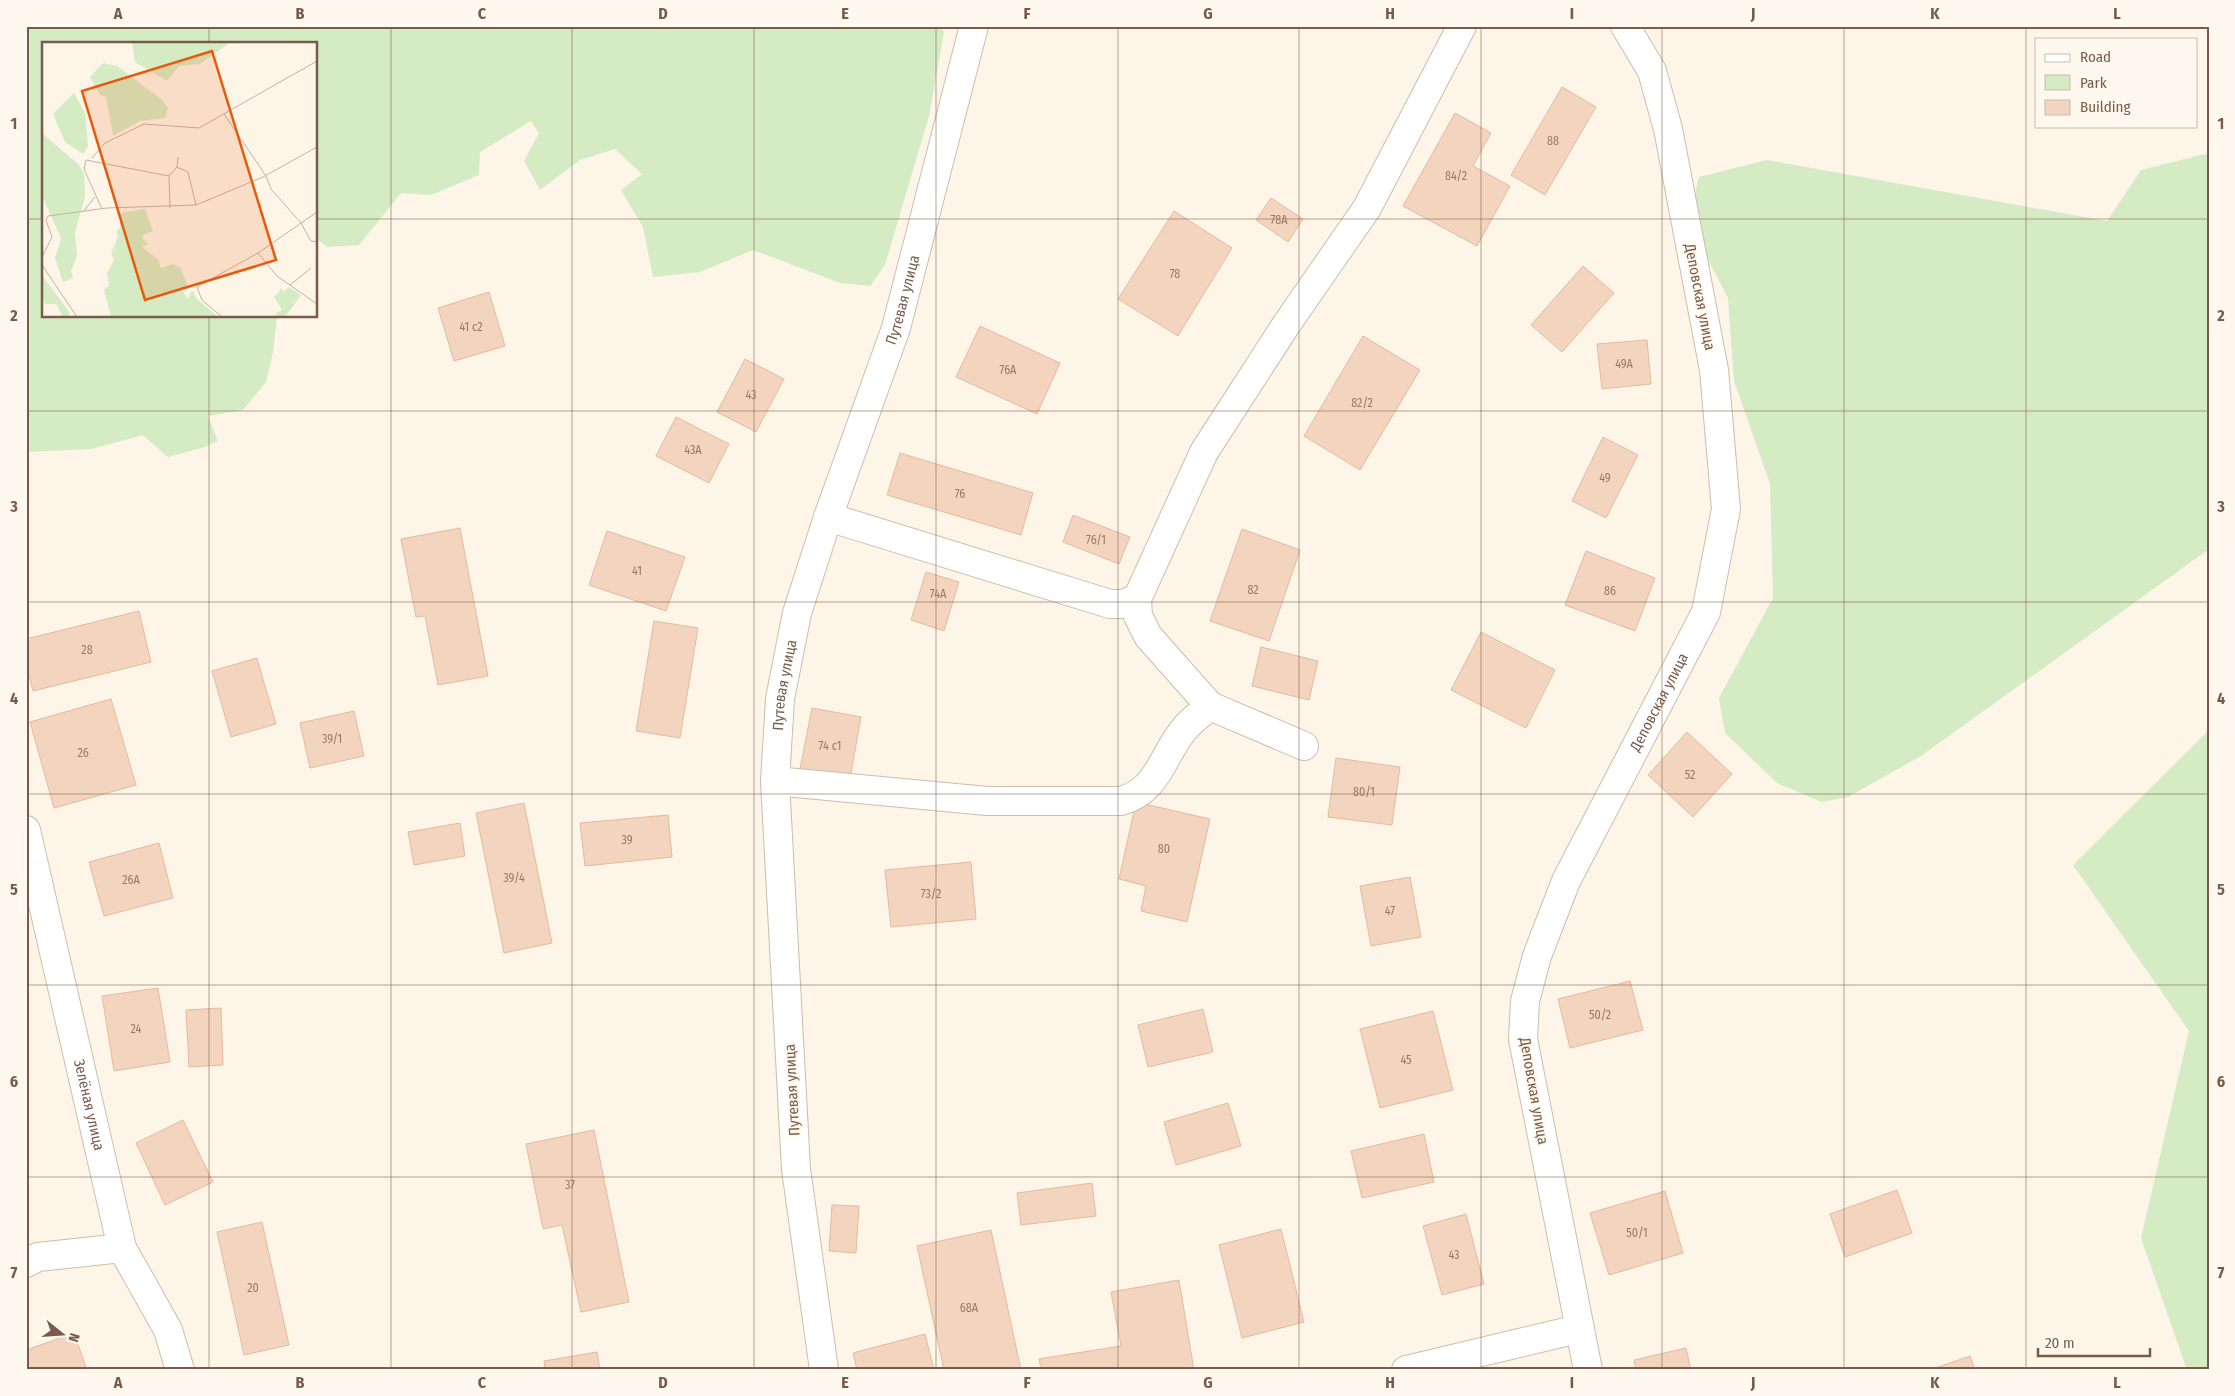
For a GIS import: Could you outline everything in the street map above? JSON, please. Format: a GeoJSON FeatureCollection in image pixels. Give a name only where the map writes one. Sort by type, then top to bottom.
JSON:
{"type":"FeatureCollection","features":[{"type":"Feature","properties":{"kind":"street","name":"Путевая улица"},"geometry":{"type":"LineString","coordinates":[[824,1370],[796,1169],[775,781],[780,700],[797,613],[828,517],[896,328],[974,26]]}},
{"type":"Feature","properties":{"kind":"street"},"geometry":{"type":"LineString","coordinates":[[1304,746],[1210,706],[1148,636],[1138,616],[1137,599],[1204,452],[1286,325],[1367,208],[1462,26]]}},
{"type":"Feature","properties":{"kind":"street","name":"Деповская улица"},"geometry":{"type":"LineString","coordinates":[[1588,1370],[1578,1329],[1523,1039],[1525,1001],[1537,956],[1566,881],[1706,612],[1726,509],[1714,370],[1668,129],[1652,71],[1625,26]]}},
{"type":"Feature","properties":{"kind":"street"},"geometry":{"type":"LineString","coordinates":[[828,517],[1110,604],[1122,604],[1137,599]]}},
{"type":"Feature","properties":{"kind":"street"},"geometry":{"type":"LineString","coordinates":[[775,781],[987,801],[1121,801],[1133,798],[1145,790],[1186,728],[1210,706]]}},
{"type":"Feature","properties":{"kind":"street","name":"Зелёная улица"},"geometry":{"type":"LineString","coordinates":[[26,830],[122,1248],[168,1330],[180,1370]]}},
{"type":"Feature","properties":{"kind":"street"},"geometry":{"type":"LineString","coordinates":[[26,1263],[38,1257],[122,1248]]}},
{"type":"Feature","properties":{"kind":"street"},"geometry":{"type":"LineString","coordinates":[[1406,1370],[1578,1329]]}},
{"type":"Feature","properties":{"kind":"green space"},"geometry":{"type":"Polygon","coordinates":[[[26,26],[939,26],[944,32],[929,116],[885,265],[870,286],[840,283],[753,250],[700,272],[653,277],[643,227],[621,190],[642,174],[615,149],[580,160],[540,190],[524,161],[539,133],[531,121],[480,152],[479,175],[431,195],[401,193],[359,245],[327,247],[318,240],[318,42],[42,42],[42,318],[277,318],[273,352],[266,382],[243,410],[208,416],[218,441],[202,448],[168,457],[143,435],[91,449],[26,452],[26,26]]]}},
{"type":"Feature","properties":{"kind":"green space"},"geometry":{"type":"Polygon","coordinates":[[[2209,153],[2209,549],[1921,756],[1848,797],[1822,802],[1777,783],[1725,733],[1719,698],[1773,598],[1770,484],[1734,381],[1728,298],[1688,221],[1699,177],[1767,160],[2107,221],[2141,170],[2209,153]]]}},
{"type":"Feature","properties":{"kind":"green space"},"geometry":{"type":"Polygon","coordinates":[[[2209,730],[2209,1370],[2187,1370],[2141,1238],[2189,1031],[2073,865],[2209,730]]]}},
{"type":"Feature","properties":{"kind":"building"},"geometry":{"type":"Polygon","coordinates":[[[1562,87],[1596,107],[1545,195],[1511,175],[1562,87]]]}},
{"type":"Feature","properties":{"kind":"building"},"geometry":{"type":"Polygon","coordinates":[[[1455,113],[1491,133],[1473,166],[1510,186],[1477,246],[1403,206],[1455,113]]]}},
{"type":"Feature","properties":{"kind":"building"},"geometry":{"type":"Polygon","coordinates":[[[1271,198],[1303,219],[1288,242],[1256,220],[1271,198]]]}},
{"type":"Feature","properties":{"kind":"building"},"geometry":{"type":"Polygon","coordinates":[[[1174,211],[1232,248],[1178,336],[1118,299],[1174,211]]]}},
{"type":"Feature","properties":{"kind":"building"},"geometry":{"type":"Polygon","coordinates":[[[1583,266],[1614,293],[1562,352],[1531,325],[1583,266]]]}},
{"type":"Feature","properties":{"kind":"building"},"geometry":{"type":"Polygon","coordinates":[[[489,292],[505,346],[454,361],[438,308],[489,292]]]}},
{"type":"Feature","properties":{"kind":"building"},"geometry":{"type":"Polygon","coordinates":[[[980,326],[1060,363],[1037,414],[956,377],[980,326]]]}},
{"type":"Feature","properties":{"kind":"building"},"geometry":{"type":"Polygon","coordinates":[[[1363,336],[1420,370],[1360,470],[1304,436],[1363,336]]]}},
{"type":"Feature","properties":{"kind":"building"},"geometry":{"type":"Polygon","coordinates":[[[1647,340],[1651,384],[1602,389],[1597,344],[1647,340]]]}},
{"type":"Feature","properties":{"kind":"building"},"geometry":{"type":"Polygon","coordinates":[[[745,359],[784,379],[756,432],[717,412],[745,359]]]}},
{"type":"Feature","properties":{"kind":"building"},"geometry":{"type":"Polygon","coordinates":[[[676,417],[729,444],[709,483],[656,456],[676,417]]]}},
{"type":"Feature","properties":{"kind":"building"},"geometry":{"type":"Polygon","coordinates":[[[1603,437],[1638,455],[1606,518],[1572,501],[1603,437]]]}},
{"type":"Feature","properties":{"kind":"building"},"geometry":{"type":"Polygon","coordinates":[[[900,453],[1033,493],[1021,535],[887,495],[900,453]]]}},
{"type":"Feature","properties":{"kind":"building"},"geometry":{"type":"Polygon","coordinates":[[[1073,515],[1130,537],[1119,564],[1063,542],[1073,515]]]}},
{"type":"Feature","properties":{"kind":"building"},"geometry":{"type":"Polygon","coordinates":[[[460,528],[488,676],[438,685],[425,616],[416,617],[401,539],[460,528]]]}},
{"type":"Feature","properties":{"kind":"building"},"geometry":{"type":"Polygon","coordinates":[[[1242,529],[1300,550],[1269,641],[1210,621],[1242,529]]]}},
{"type":"Feature","properties":{"kind":"building"},"geometry":{"type":"Polygon","coordinates":[[[607,531],[685,557],[666,611],[589,585],[607,531]]]}},
{"type":"Feature","properties":{"kind":"building"},"geometry":{"type":"Polygon","coordinates":[[[1586,551],[1655,578],[1635,631],[1565,605],[1586,551]]]}},
{"type":"Feature","properties":{"kind":"building"},"geometry":{"type":"Polygon","coordinates":[[[926,572],[959,582],[944,631],[911,620],[926,572]]]}},
{"type":"Feature","properties":{"kind":"building"},"geometry":{"type":"Polygon","coordinates":[[[139,611],[151,662],[33,691],[26,662],[26,639],[139,611]]]}},
{"type":"Feature","properties":{"kind":"building"},"geometry":{"type":"Polygon","coordinates":[[[654,621],[698,628],[680,738],[636,731],[654,621]]]}},
{"type":"Feature","properties":{"kind":"building"},"geometry":{"type":"Polygon","coordinates":[[[1481,632],[1555,670],[1526,728],[1451,690],[1481,632]]]}},
{"type":"Feature","properties":{"kind":"building"},"geometry":{"type":"Polygon","coordinates":[[[1261,647],[1318,661],[1309,700],[1252,686],[1261,647]]]}},
{"type":"Feature","properties":{"kind":"building"},"geometry":{"type":"Polygon","coordinates":[[[257,658],[276,724],[231,737],[212,671],[257,658]]]}},
{"type":"Feature","properties":{"kind":"building"},"geometry":{"type":"Polygon","coordinates":[[[111,699],[136,785],[54,808],[30,722],[111,699]]]}},
{"type":"Feature","properties":{"kind":"building"},"geometry":{"type":"Polygon","coordinates":[[[812,708],[861,717],[849,784],[799,774],[812,708]]]}},
{"type":"Feature","properties":{"kind":"building"},"geometry":{"type":"Polygon","coordinates":[[[354,711],[364,756],[310,768],[300,723],[354,711]]]}},
{"type":"Feature","properties":{"kind":"building"},"geometry":{"type":"Polygon","coordinates":[[[1687,732],[1732,774],[1693,817],[1648,775],[1687,732]]]}},
{"type":"Feature","properties":{"kind":"building"},"geometry":{"type":"Polygon","coordinates":[[[1336,758],[1400,767],[1392,825],[1328,817],[1336,758]]]}},
{"type":"Feature","properties":{"kind":"building"},"geometry":{"type":"Polygon","coordinates":[[[1136,802],[1210,819],[1187,922],[1141,911],[1146,886],[1119,879],[1136,802]]]}},
{"type":"Feature","properties":{"kind":"building"},"geometry":{"type":"Polygon","coordinates":[[[524,803],[552,943],[504,953],[476,813],[524,803]]]}},
{"type":"Feature","properties":{"kind":"building"},"geometry":{"type":"Polygon","coordinates":[[[668,815],[672,857],[585,866],[580,823],[668,815]]]}},
{"type":"Feature","properties":{"kind":"building"},"geometry":{"type":"Polygon","coordinates":[[[460,823],[465,856],[414,865],[408,832],[460,823]]]}},
{"type":"Feature","properties":{"kind":"building"},"geometry":{"type":"Polygon","coordinates":[[[159,843],[173,898],[104,916],[89,862],[159,843]]]}},
{"type":"Feature","properties":{"kind":"building"},"geometry":{"type":"Polygon","coordinates":[[[971,862],[976,919],[891,927],[885,870],[971,862]]]}},
{"type":"Feature","properties":{"kind":"building"},"geometry":{"type":"Polygon","coordinates":[[[1410,877],[1421,937],[1371,946],[1360,886],[1410,877]]]}},
{"type":"Feature","properties":{"kind":"building"},"geometry":{"type":"Polygon","coordinates":[[[1630,981],[1643,1030],[1570,1048],[1558,999],[1630,981]]]}},
{"type":"Feature","properties":{"kind":"building"},"geometry":{"type":"Polygon","coordinates":[[[158,988],[170,1062],[114,1071],[102,996],[158,988]]]}},
{"type":"Feature","properties":{"kind":"building"},"geometry":{"type":"Polygon","coordinates":[[[221,1008],[223,1065],[189,1067],[186,1010],[221,1008]]]}},
{"type":"Feature","properties":{"kind":"building"},"geometry":{"type":"Polygon","coordinates":[[[1203,1009],[1213,1052],[1148,1067],[1138,1025],[1203,1009]]]}},
{"type":"Feature","properties":{"kind":"building"},"geometry":{"type":"Polygon","coordinates":[[[1433,1011],[1453,1090],[1380,1108],[1360,1029],[1433,1011]]]}},
{"type":"Feature","properties":{"kind":"building"},"geometry":{"type":"Polygon","coordinates":[[[1228,1103],[1241,1146],[1176,1165],[1164,1122],[1228,1103]]]}},
{"type":"Feature","properties":{"kind":"building"},"geometry":{"type":"Polygon","coordinates":[[[183,1120],[213,1182],[165,1205],[136,1143],[183,1120]]]}},
{"type":"Feature","properties":{"kind":"building"},"geometry":{"type":"Polygon","coordinates":[[[594,1130],[629,1302],[581,1312],[562,1225],[543,1229],[526,1144],[594,1130]]]}},
{"type":"Feature","properties":{"kind":"building"},"geometry":{"type":"Polygon","coordinates":[[[1424,1134],[1434,1182],[1362,1198],[1351,1151],[1424,1134]]]}},
{"type":"Feature","properties":{"kind":"building"},"geometry":{"type":"Polygon","coordinates":[[[1092,1183],[1096,1216],[1021,1225],[1017,1193],[1092,1183]]]}},
{"type":"Feature","properties":{"kind":"building"},"geometry":{"type":"Polygon","coordinates":[[[1897,1190],[1912,1233],[1845,1257],[1830,1214],[1897,1190]]]}},
{"type":"Feature","properties":{"kind":"building"},"geometry":{"type":"Polygon","coordinates":[[[1665,1191],[1683,1253],[1609,1275],[1590,1213],[1665,1191]]]}},
{"type":"Feature","properties":{"kind":"building"},"geometry":{"type":"Polygon","coordinates":[[[832,1205],[859,1206],[856,1253],[829,1251],[832,1205]]]}},
{"type":"Feature","properties":{"kind":"building"},"geometry":{"type":"Polygon","coordinates":[[[1466,1214],[1484,1284],[1442,1295],[1423,1226],[1466,1214]]]}},
{"type":"Feature","properties":{"kind":"building"},"geometry":{"type":"Polygon","coordinates":[[[262,1222],[289,1345],[244,1355],[217,1232],[262,1222]]]}},
{"type":"Feature","properties":{"kind":"building"},"geometry":{"type":"Polygon","coordinates":[[[1281,1229],[1304,1322],[1242,1338],[1219,1245],[1281,1229]]]}},
{"type":"Feature","properties":{"kind":"building"},"geometry":{"type":"Polygon","coordinates":[[[991,1230],[1021,1370],[944,1370],[917,1246],[991,1230]]]}},
{"type":"Feature","properties":{"kind":"building"},"geometry":{"type":"Polygon","coordinates":[[[1179,1280],[1194,1370],[1041,1370],[1039,1359],[1121,1346],[1111,1292],[1179,1280]]]}},
{"type":"Feature","properties":{"kind":"building"},"geometry":{"type":"Polygon","coordinates":[[[74,1333],[87,1370],[26,1370],[26,1350],[74,1333]]]}},
{"type":"Feature","properties":{"kind":"building"},"geometry":{"type":"Polygon","coordinates":[[[925,1334],[934,1370],[857,1370],[853,1353],[925,1334]]]}},
{"type":"Feature","properties":{"kind":"building"},"geometry":{"type":"Polygon","coordinates":[[[1686,1348],[1691,1370],[1636,1370],[1634,1360],[1686,1348]]]}},
{"type":"Feature","properties":{"kind":"building"},"geometry":{"type":"Polygon","coordinates":[[[597,1352],[600,1370],[545,1370],[544,1361],[597,1352]]]}},
{"type":"Feature","properties":{"kind":"building"},"geometry":{"type":"Polygon","coordinates":[[[1970,1356],[1975,1370],[1930,1370],[1970,1356]]]}}]}
